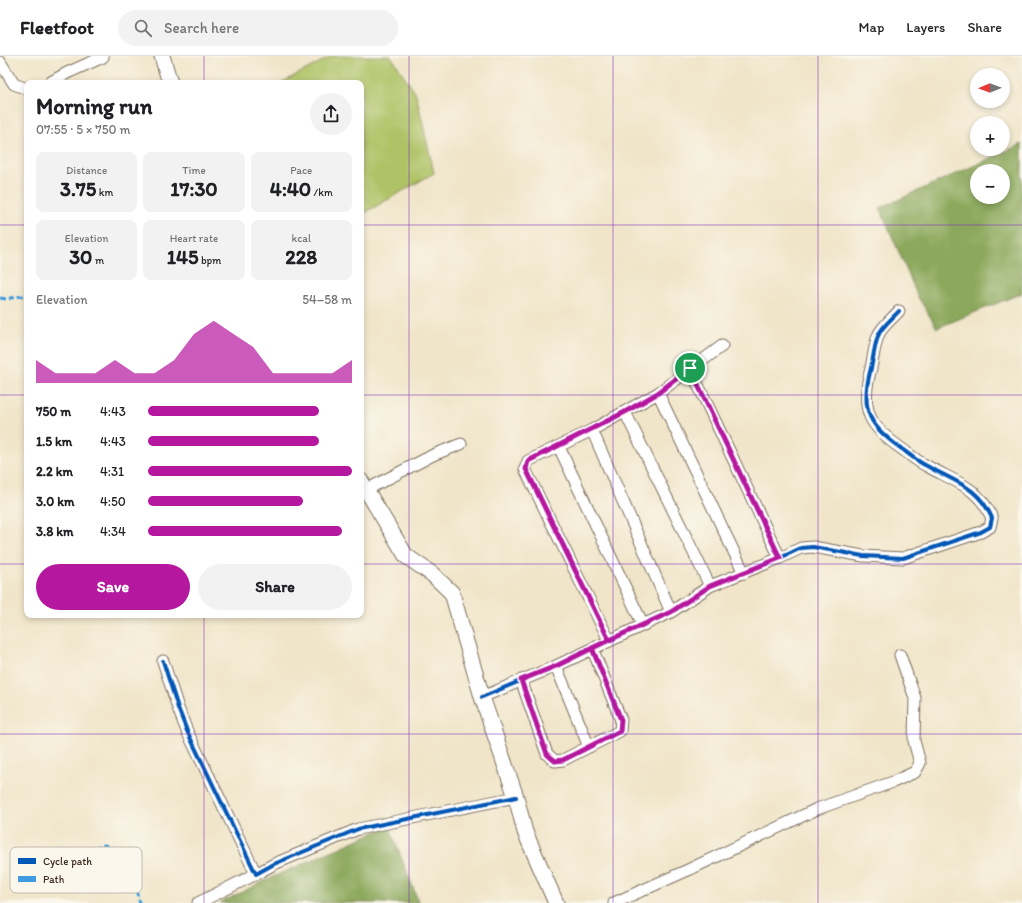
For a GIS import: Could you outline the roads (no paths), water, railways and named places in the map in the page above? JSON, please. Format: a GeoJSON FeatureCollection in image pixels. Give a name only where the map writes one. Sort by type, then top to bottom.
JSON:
{"type":"FeatureCollection","features":[{"type":"Feature","properties":{"kind":"street"},"geometry":{"type":"LineString","coordinates":[[162,56],[169,80]]}},
{"type":"Feature","properties":{"kind":"street"},"geometry":{"type":"LineString","coordinates":[[54,80],[67,72],[103,57]]}},
{"type":"Feature","properties":{"kind":"street"},"geometry":{"type":"LineString","coordinates":[[0,62],[14,84],[24,88]]}},
{"type":"Feature","properties":{"kind":"street"},"geometry":{"type":"LineString","coordinates":[[482,697],[556,666],[671,612],[710,586],[801,548],[813,547],[863,556],[903,558],[981,532],[990,527],[992,518],[983,500],[963,483],[926,466],[894,444],[878,432],[870,419],[866,402],[869,378],[878,335],[900,311]]}},
{"type":"Feature","properties":{"kind":"street"},"geometry":{"type":"LineString","coordinates":[[609,640],[526,469],[528,461],[592,430],[658,393],[690,368],[722,346]]}},
{"type":"Feature","properties":{"kind":"street"},"geometry":{"type":"LineString","coordinates":[[690,368],[780,558]]}},
{"type":"Feature","properties":{"kind":"street"},"geometry":{"type":"LineString","coordinates":[[658,393],[744,573]]}},
{"type":"Feature","properties":{"kind":"street"},"geometry":{"type":"LineString","coordinates":[[625,412],[710,586]]}},
{"type":"Feature","properties":{"kind":"street"},"geometry":{"type":"LineString","coordinates":[[592,430],[671,612]]}},
{"type":"Feature","properties":{"kind":"street"},"geometry":{"type":"LineString","coordinates":[[461,444],[364,486],[406,556],[432,574],[452,593],[482,697],[516,797],[525,832],[556,903]]}},
{"type":"Feature","properties":{"kind":"street"},"geometry":{"type":"LineString","coordinates":[[559,447],[643,625]]}},
{"type":"Feature","properties":{"kind":"street"},"geometry":{"type":"LineString","coordinates":[[521,680],[547,754],[555,761],[563,760],[620,731],[621,720],[592,648]]}},
{"type":"Feature","properties":{"kind":"street"},"geometry":{"type":"LineString","coordinates":[[614,903],[817,809],[888,785],[915,772],[920,763],[914,741],[915,698],[900,655]]}},
{"type":"Feature","properties":{"kind":"street"},"geometry":{"type":"LineString","coordinates":[[163,661],[170,688],[185,725],[256,874]]}},
{"type":"Feature","properties":{"kind":"street"},"geometry":{"type":"LineString","coordinates":[[556,666],[589,747]]}},
{"type":"Feature","properties":{"kind":"street"},"geometry":{"type":"LineString","coordinates":[[198,903],[274,864],[358,829],[516,797]]}}]}
